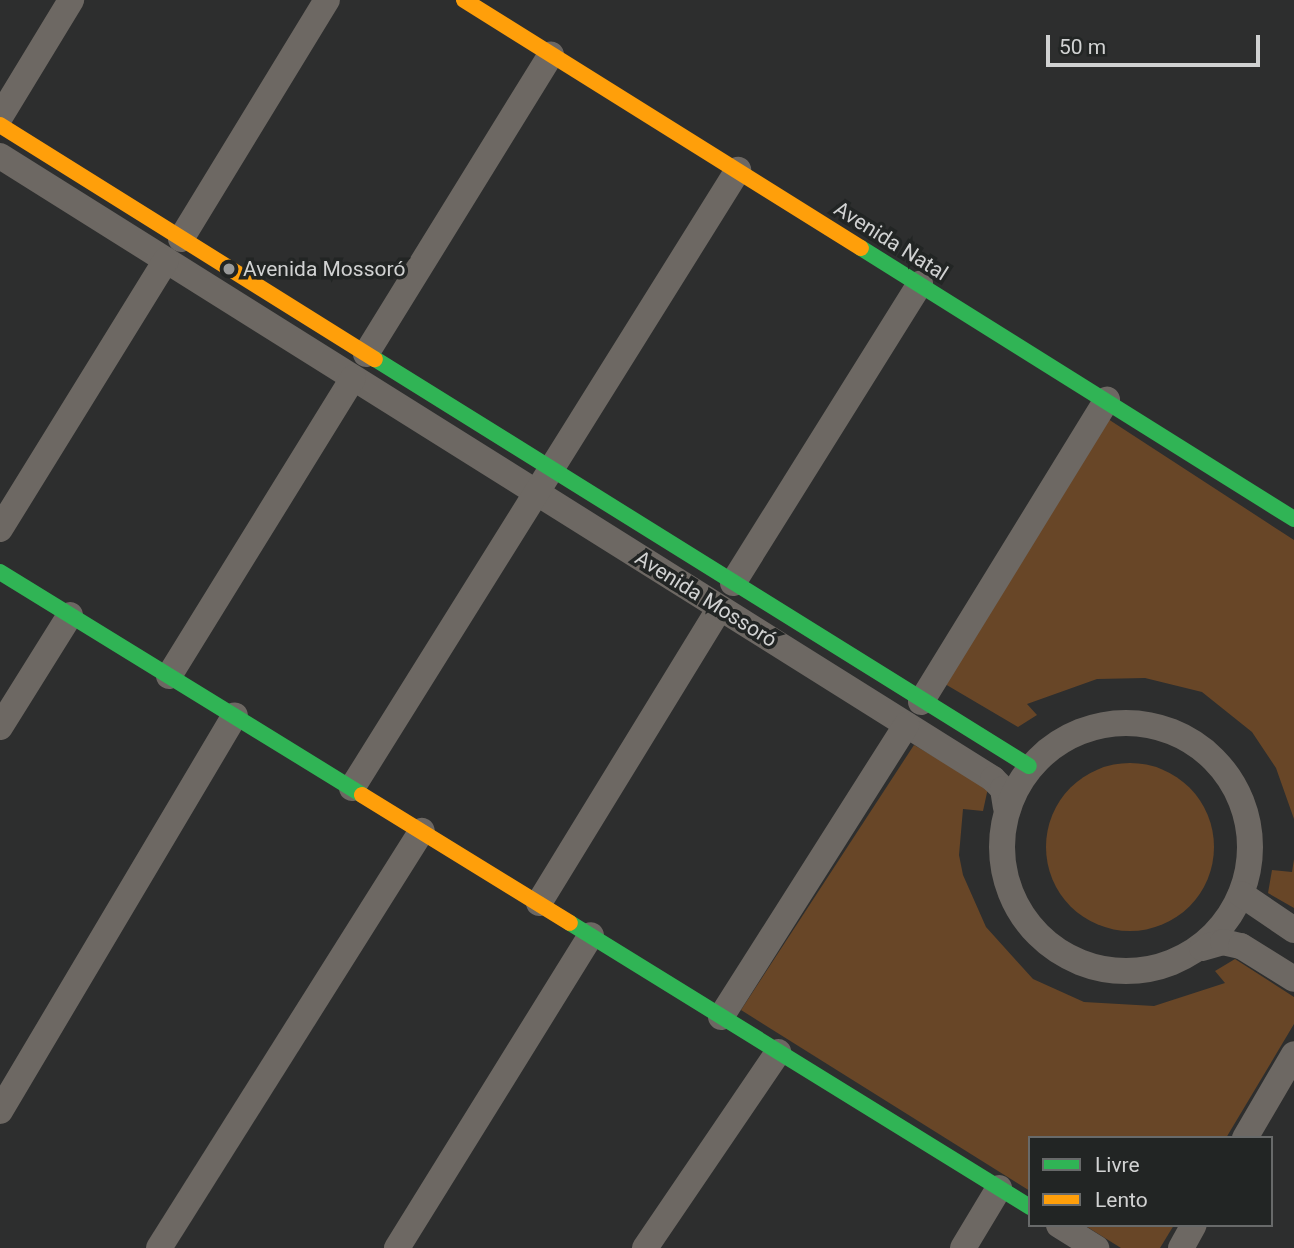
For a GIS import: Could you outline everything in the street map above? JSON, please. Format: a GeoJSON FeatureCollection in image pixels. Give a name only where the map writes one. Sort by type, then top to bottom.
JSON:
{"type":"FeatureCollection","features":[{"type":"Feature","properties":{"kind":"street"},"geometry":{"type":"LineString","coordinates":[[0,117],[71,0]]}},
{"type":"Feature","properties":{"kind":"street"},"geometry":{"type":"LineString","coordinates":[[181,239],[327,0]]}},
{"type":"Feature","properties":{"kind":"street","name":"Avenida Natal"},"geometry":{"type":"LineString","coordinates":[[464,0],[1294,519]]}},
{"type":"Feature","properties":{"kind":"street"},"geometry":{"type":"LineString","coordinates":[[366,354],[551,55]]}},
{"type":"Feature","properties":{"kind":"street"},"geometry":{"type":"LineString","coordinates":[[0,125],[921,702],[1029,766]]}},
{"type":"Feature","properties":{"kind":"street","name":"Avenida Mossoró"},"geometry":{"type":"LineString","coordinates":[[0,156],[993,779],[1003,789],[1006,807]]}},
{"type":"Feature","properties":{"kind":"street"},"geometry":{"type":"LineString","coordinates":[[352,788],[549,468],[738,170]]}},
{"type":"Feature","properties":{"kind":"street"},"geometry":{"type":"LineString","coordinates":[[0,529],[166,260]]}},
{"type":"Feature","properties":{"kind":"street"},"geometry":{"type":"LineString","coordinates":[[733,583],[920,284]]}},
{"type":"Feature","properties":{"kind":"street"},"geometry":{"type":"LineString","coordinates":[[169,676],[353,378]]}},
{"type":"Feature","properties":{"kind":"street"},"geometry":{"type":"LineString","coordinates":[[921,702],[1107,400]]}},
{"type":"Feature","properties":{"kind":"street"},"geometry":{"type":"LineString","coordinates":[[0,572],[1028,1206]]}},
{"type":"Feature","properties":{"kind":"street"},"geometry":{"type":"LineString","coordinates":[[539,903],[720,608]]}},
{"type":"Feature","properties":{"kind":"street"},"geometry":{"type":"LineString","coordinates":[[0,727],[70,615]]}},
{"type":"Feature","properties":{"kind":"street"},"geometry":{"type":"LineString","coordinates":[[0,1111],[235,716]]}},
{"type":"Feature","properties":{"kind":"street"},"geometry":{"type":"LineString","coordinates":[[1202,948],[1228,925],[1241,894],[1249,863],[1244,811],[1226,772],[1203,749],[1165,730],[1112,722],[1081,730],[1053,744],[1029,766],[1006,807],[1000,834],[1003,873],[1017,909],[1041,938],[1073,960],[1111,970],[1165,966],[1202,948],[1223,942],[1241,946],[1294,979]]}},
{"type":"Feature","properties":{"kind":"street"},"geometry":{"type":"LineString","coordinates":[[721,1017],[906,725]]}},
{"type":"Feature","properties":{"kind":"street"},"geometry":{"type":"LineString","coordinates":[[159,1248],[422,831]]}},
{"type":"Feature","properties":{"kind":"street"},"geometry":{"type":"LineString","coordinates":[[1241,894],[1294,930]]}},
{"type":"Feature","properties":{"kind":"street"},"geometry":{"type":"LineString","coordinates":[[397,1248],[591,935]]}},
{"type":"Feature","properties":{"kind":"street"},"geometry":{"type":"LineString","coordinates":[[645,1248],[778,1052]]}},
{"type":"Feature","properties":{"kind":"street"},"geometry":{"type":"LineString","coordinates":[[1246,1136],[1294,1054]]}},
{"type":"Feature","properties":{"kind":"street"},"geometry":{"type":"LineString","coordinates":[[962,1248],[999,1188]]}},
{"type":"Feature","properties":{"kind":"street"},"geometry":{"type":"LineString","coordinates":[[1062,1227],[1096,1248]]}},
{"type":"Feature","properties":{"kind":"street"},"geometry":{"type":"LineString","coordinates":[[1181,1248],[1194,1227]]}},
{"type":"Feature","properties":{"kind":"shaded area"},"geometry":{"type":"Polygon","coordinates":[[[1108,419],[1294,540],[1294,819],[1276,768],[1252,732],[1202,692],[1145,678],[1097,679],[1027,704],[1037,715],[1018,727],[945,684],[1108,419]]]}},
{"type":"Feature","properties":{"kind":"shaded area"},"geometry":{"type":"Polygon","coordinates":[[[914,745],[988,788],[983,811],[963,809],[959,855],[963,875],[986,927],[1033,979],[1084,1002],[1154,1006],[1225,983],[1215,971],[1235,959],[1294,997],[1294,1024],[1227,1136],[1028,1136],[1028,1190],[741,1010],[914,745]]]}},
{"type":"Feature","properties":{"kind":"shaded area"},"geometry":{"type":"Polygon","coordinates":[[[1130,763],[1162,769],[1190,787],[1208,815],[1214,847],[1208,879],[1190,907],[1162,925],[1130,931],[1098,925],[1070,907],[1052,879],[1046,847],[1052,815],[1070,787],[1098,769],[1130,763]]]}},
{"type":"Feature","properties":{"kind":"shaded area"},"geometry":{"type":"Polygon","coordinates":[[[1294,859],[1294,908],[1268,893],[1272,870],[1292,872],[1294,859]]]}},
{"type":"Feature","properties":{"kind":"shaded area"},"geometry":{"type":"Polygon","coordinates":[[[1087,1227],[1173,1227],[1160,1248],[1121,1248],[1087,1227]]]}},
{"type":"Feature","properties":{"kind":"traffic: fast"},"geometry":{"type":"LineString","coordinates":[[861,248],[1294,519]]}},
{"type":"Feature","properties":{"kind":"traffic: fast"},"geometry":{"type":"LineString","coordinates":[[375,359],[1029,766]]}},
{"type":"Feature","properties":{"kind":"traffic: fast"},"geometry":{"type":"LineString","coordinates":[[0,572],[362,795]]}},
{"type":"Feature","properties":{"kind":"traffic: fast"},"geometry":{"type":"LineString","coordinates":[[570,923],[1028,1206]]}},
{"type":"Feature","properties":{"kind":"traffic: slow"},"geometry":{"type":"LineString","coordinates":[[464,0],[861,248]]}},
{"type":"Feature","properties":{"kind":"traffic: slow"},"geometry":{"type":"LineString","coordinates":[[0,125],[375,359]]}},
{"type":"Feature","properties":{"kind":"traffic: slow"},"geometry":{"type":"LineString","coordinates":[[362,795],[570,923]]}},
{"type":"Feature","properties":{"kind":"place","name":"Avenida Mossoró"},"geometry":{"type":"Point","coordinates":[229,269]}}]}
